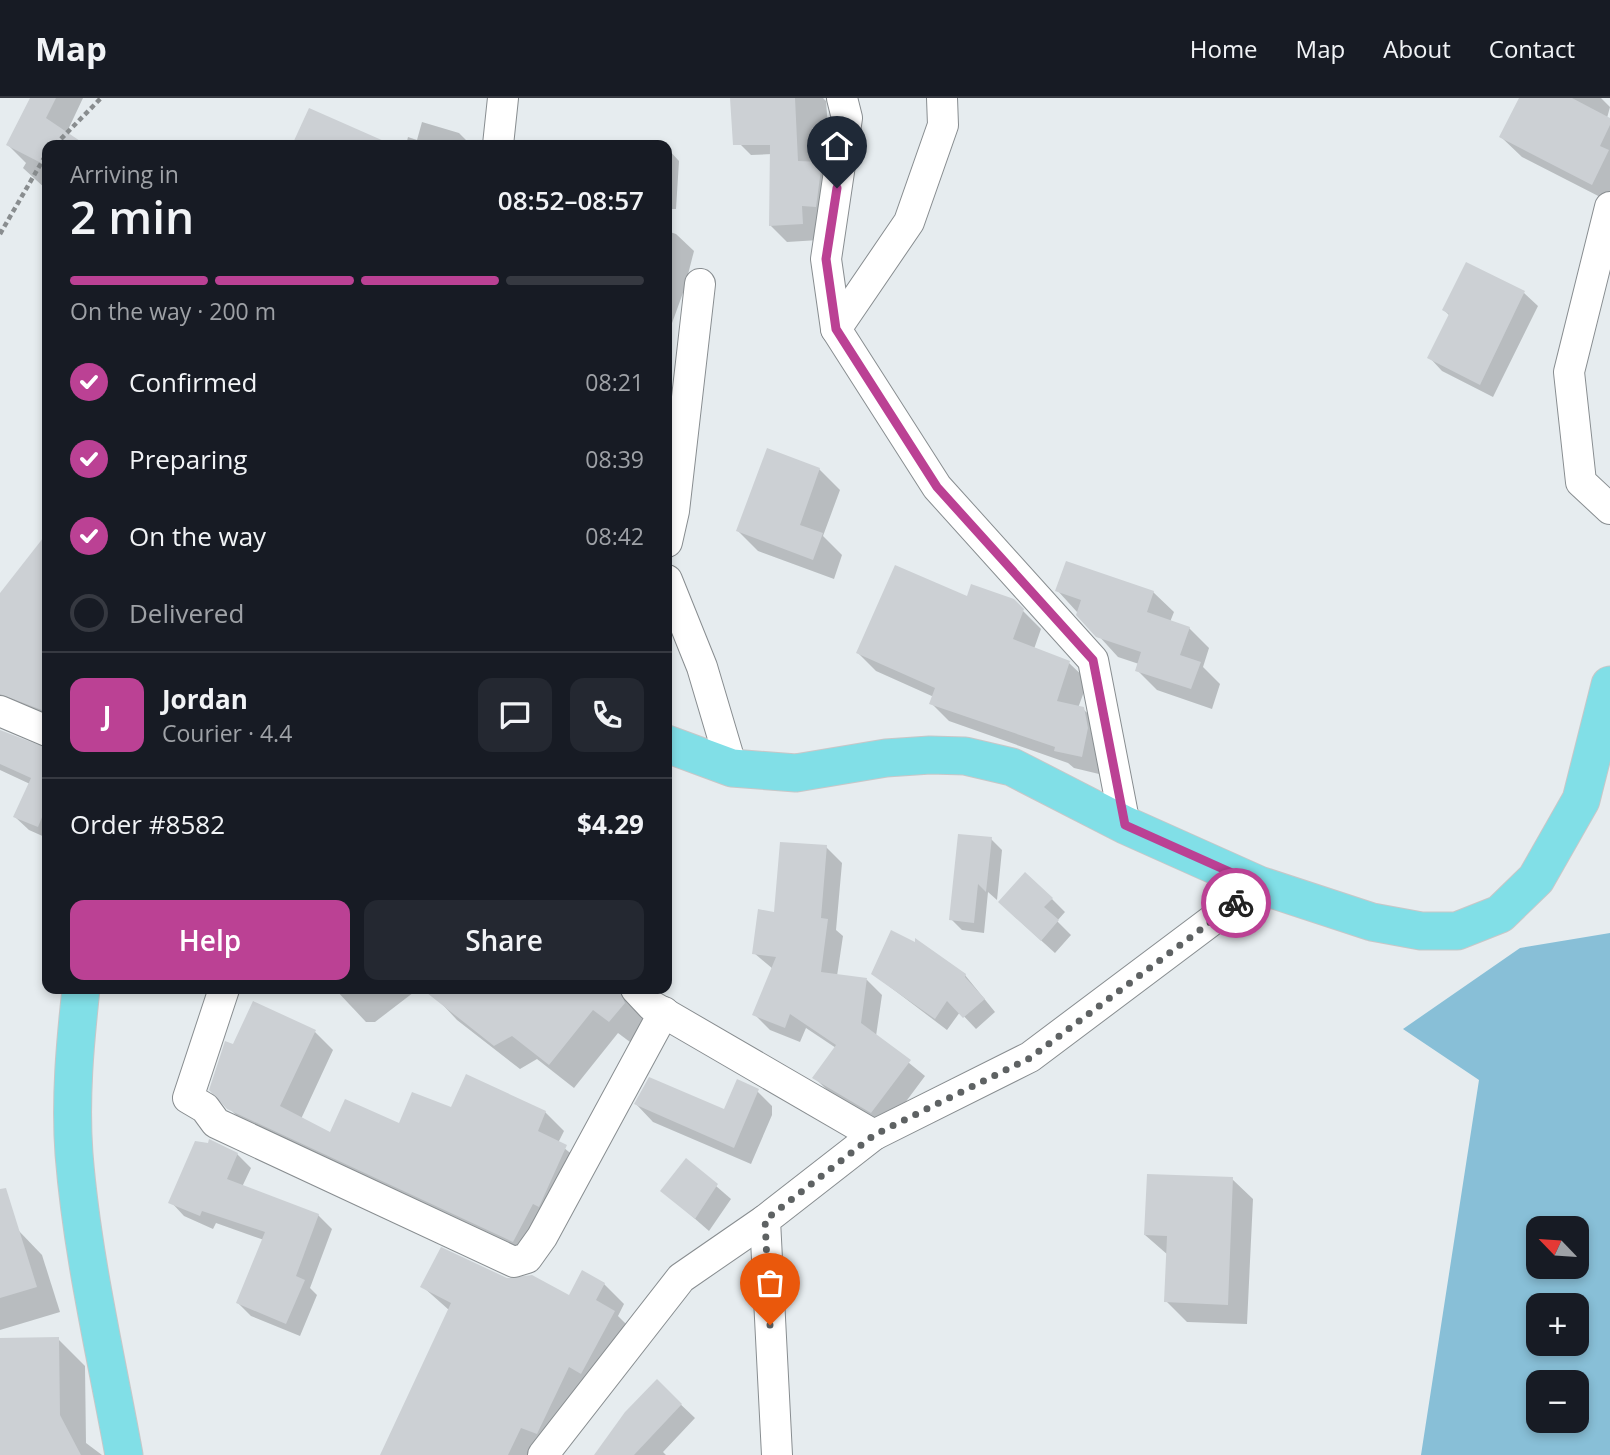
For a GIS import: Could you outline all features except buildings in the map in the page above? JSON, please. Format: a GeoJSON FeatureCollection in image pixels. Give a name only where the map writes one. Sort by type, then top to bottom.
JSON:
{"type":"FeatureCollection","features":[{"type":"Feature","properties":{"kind":"main road"},"geometry":{"type":"LineString","coordinates":[[672,746],[732,768],[796,773],[886,758],[965,756],[1012,767],[1125,825],[1259,885],[1372,922],[1422,931],[1457,931],[1500,914],[1536,879],[1581,800],[1610,685]]}},
{"type":"Feature","properties":{"kind":"main road"},"geometry":{"type":"LineString","coordinates":[[80,994],[73,1063],[74,1154],[88,1259],[124,1455]]}},
{"type":"Feature","properties":{"kind":"street"},"geometry":{"type":"LineString","coordinates":[[499,140],[503,98]]}},
{"type":"Feature","properties":{"kind":"street"},"geometry":{"type":"LineString","coordinates":[[842,98],[847,118],[826,259],[836,329],[937,487],[1093,660],[1125,825]]}},
{"type":"Feature","properties":{"kind":"street"},"geometry":{"type":"LineString","coordinates":[[836,329],[909,222],[943,125],[942,98]]}},
{"type":"Feature","properties":{"kind":"street"},"geometry":{"type":"LineString","coordinates":[[1610,207],[1569,372],[1581,482],[1610,509]]}},
{"type":"Feature","properties":{"kind":"street"},"geometry":{"type":"LineString","coordinates":[[672,520],[701,284]]}},
{"type":"Feature","properties":{"kind":"street"},"geometry":{"type":"LineString","coordinates":[[672,592],[702,667],[732,768]]}},
{"type":"Feature","properties":{"kind":"street"},"geometry":{"type":"LineString","coordinates":[[0,711],[42,729]]}},
{"type":"Feature","properties":{"kind":"street"},"geometry":{"type":"LineString","coordinates":[[543,1455],[681,1278],[765,1220],[874,1135],[1030,1058],[1259,885]]}},
{"type":"Feature","properties":{"kind":"street"},"geometry":{"type":"LineString","coordinates":[[222,994],[188,1098],[205,1108],[216,1123],[514,1262],[527,1258],[542,1237],[664,1012]]}},
{"type":"Feature","properties":{"kind":"street"},"geometry":{"type":"LineString","coordinates":[[641,994],[652,1006],[874,1135]]}},
{"type":"Feature","properties":{"kind":"street"},"geometry":{"type":"LineString","coordinates":[[765,1220],[778,1455]]}},
{"type":"Feature","properties":{"kind":"path"},"geometry":{"type":"LineString","coordinates":[[60,140],[101,98]]}},
{"type":"Feature","properties":{"kind":"path"},"geometry":{"type":"LineString","coordinates":[[0,234],[42,162]]}},
{"type":"Feature","properties":{"kind":"shaded area"},"geometry":{"type":"Polygon","coordinates":[[[1610,933],[1610,1455],[1421,1455],[1479,1080],[1403,1029],[1520,948],[1610,933]]]}},
{"type":"Feature","properties":{"kind":"way so far"},"geometry":{"type":"LineString","coordinates":[[770,1325],[765,1220],[874,1135],[1030,1058],[1236,903]]}},
{"type":"Feature","properties":{"kind":"route"},"geometry":{"type":"LineString","coordinates":[[837,188],[826,259],[836,329],[937,487],[1093,660],[1125,825],[1259,885],[1236,903]]}}]}
